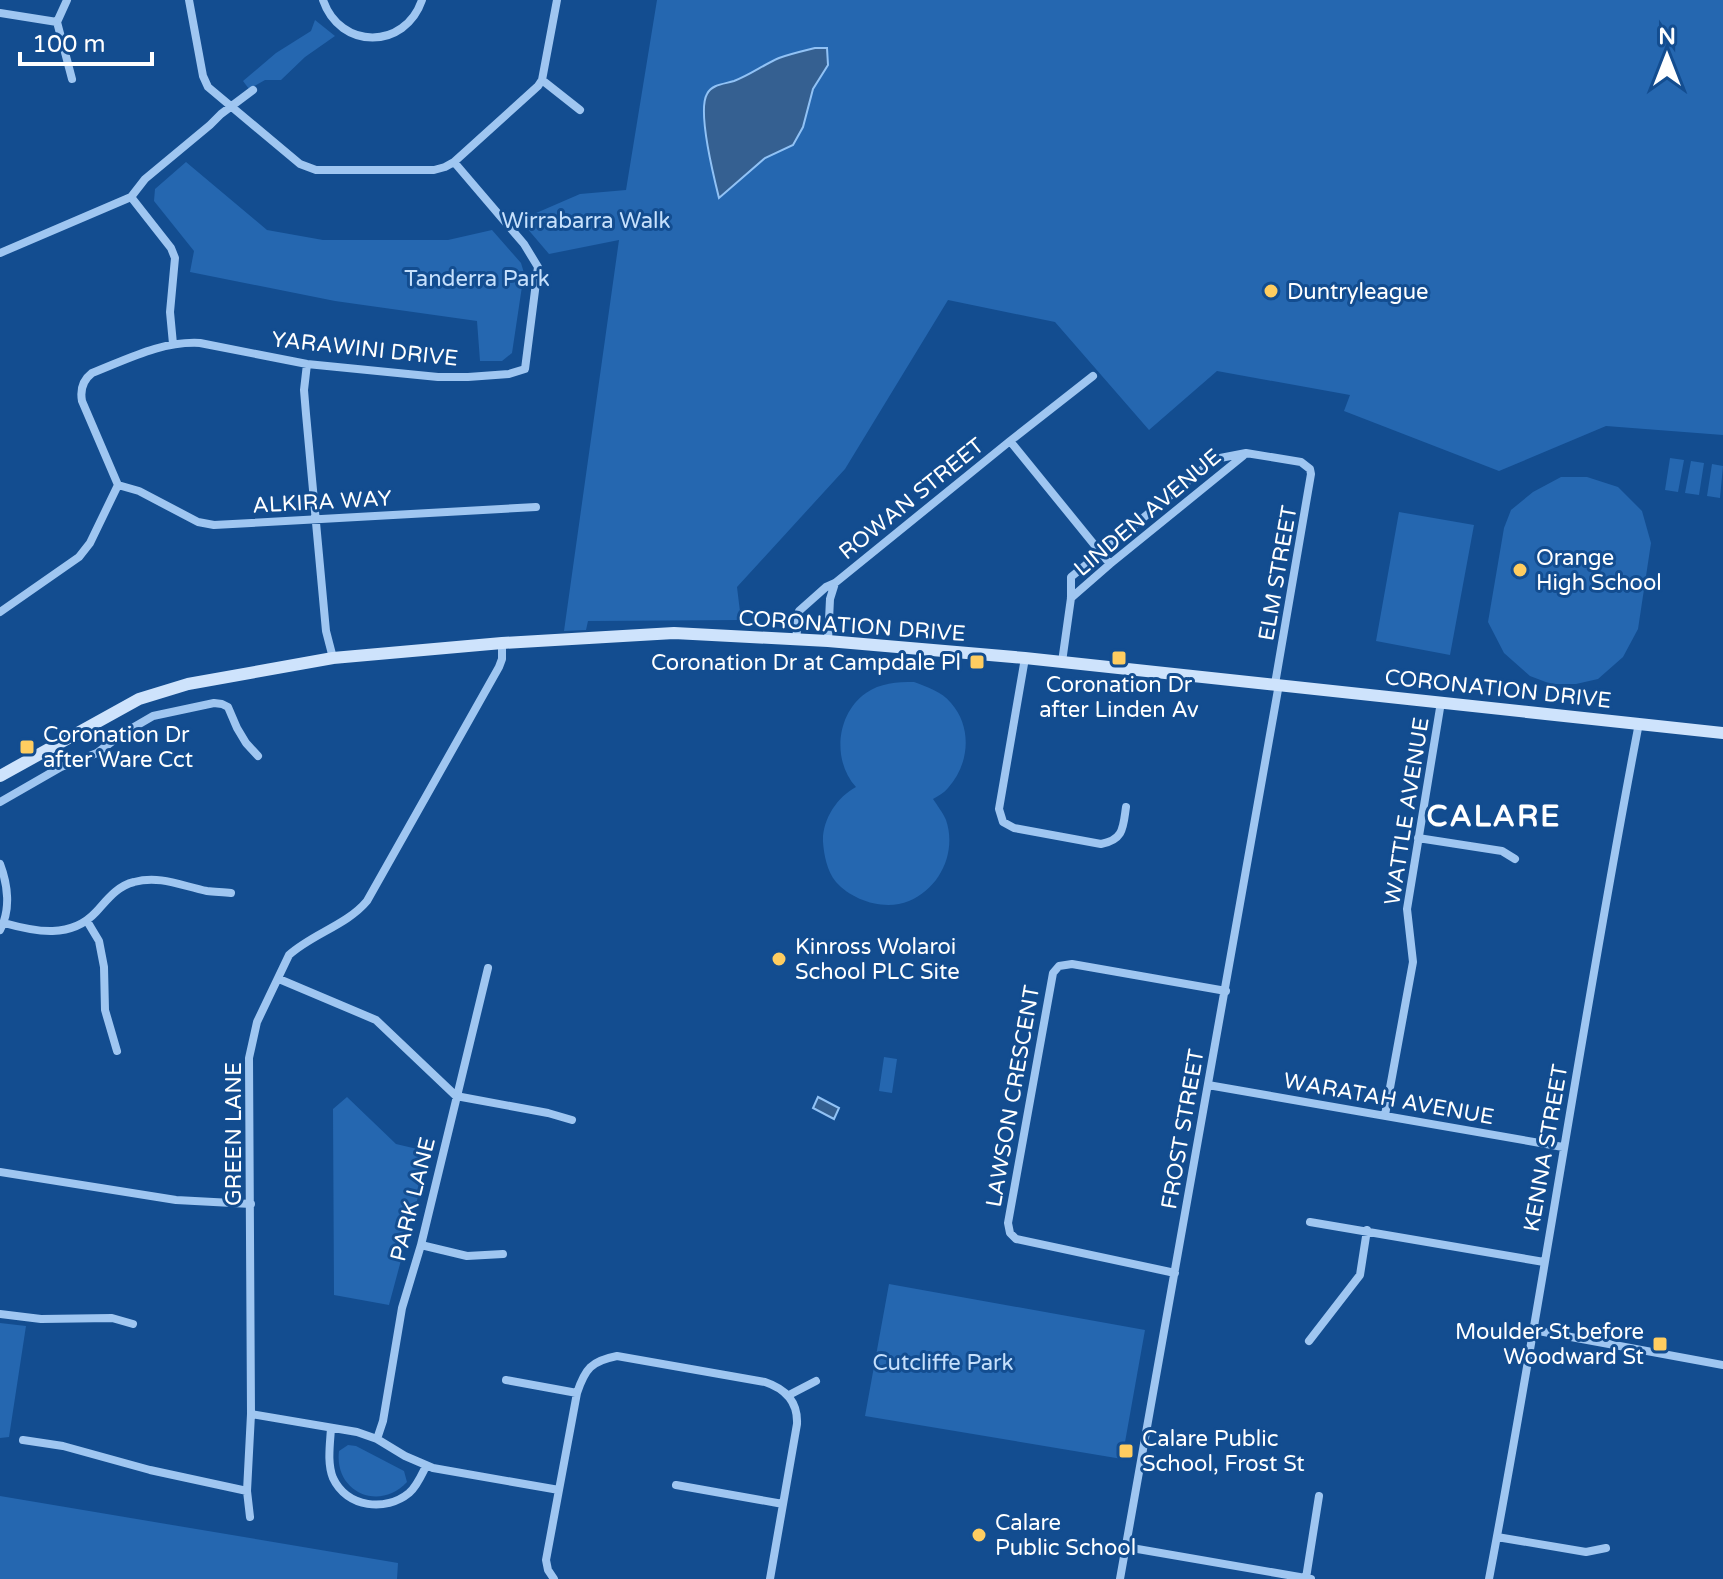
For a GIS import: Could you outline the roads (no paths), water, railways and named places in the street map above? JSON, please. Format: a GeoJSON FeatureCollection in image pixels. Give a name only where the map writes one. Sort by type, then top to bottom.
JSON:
{"type":"FeatureCollection","features":[{"type":"Feature","properties":{"kind":"main road","name":"CORONATION DRIVE"},"geometry":{"type":"LineString","coordinates":[[0,776],[139,699],[188,684],[333,658],[502,643],[674,633],[828,641],[1025,658],[1723,733]]}},
{"type":"Feature","properties":{"kind":"street"},"geometry":{"type":"LineString","coordinates":[[67,0],[57,22],[72,79]]}},
{"type":"Feature","properties":{"kind":"street"},"geometry":{"type":"LineString","coordinates":[[189,0],[205,83],[300,164],[311,169],[434,170],[454,162],[538,86],[542,80],[557,0]]}},
{"type":"Feature","properties":{"kind":"street"},"geometry":{"type":"LineString","coordinates":[[323,0],[330,16],[340,26],[356,35],[373,38],[403,27],[415,16],[422,0]]}},
{"type":"Feature","properties":{"kind":"street"},"geometry":{"type":"LineString","coordinates":[[0,13],[57,22]]}},
{"type":"Feature","properties":{"kind":"street"},"geometry":{"type":"LineString","coordinates":[[542,80],[580,110]]}},
{"type":"Feature","properties":{"kind":"street"},"geometry":{"type":"LineString","coordinates":[[0,253],[131,197],[145,179],[253,90]]}},
{"type":"Feature","properties":{"kind":"street","name":"YARAWINI DRIVE"},"geometry":{"type":"LineString","coordinates":[[118,485],[82,401],[82,387],[92,373],[152,348],[207,343],[307,364],[454,377],[509,374],[525,369],[538,267],[524,244],[454,162]]}},
{"type":"Feature","properties":{"kind":"street"},"geometry":{"type":"LineString","coordinates":[[131,197],[171,248],[175,258],[170,312],[173,344]]}},
{"type":"Feature","properties":{"kind":"street"},"geometry":{"type":"LineString","coordinates":[[307,364],[304,390],[326,631],[333,658]]}},
{"type":"Feature","properties":{"kind":"street","name":"ROWAN STREET"},"geometry":{"type":"LineString","coordinates":[[796,640],[799,611],[826,587],[835,583],[1093,376]]}},
{"type":"Feature","properties":{"kind":"street","name":"ROWAN STREET"},"geometry":{"type":"LineString","coordinates":[[1010,441],[1110,564]]}},
{"type":"Feature","properties":{"kind":"street","name":"LINDEN AVENUE"},"geometry":{"type":"LineString","coordinates":[[1071,598],[1246,453]]}},
{"type":"Feature","properties":{"kind":"street","name":"LINDEN AVENUE"},"geometry":{"type":"LineString","coordinates":[[1062,662],[1071,577],[1215,459],[1246,453],[1301,462],[1310,469]]}},
{"type":"Feature","properties":{"kind":"street","name":"ELM STREET"},"geometry":{"type":"LineString","coordinates":[[1277,684],[1312,479],[1310,469]]}},
{"type":"Feature","properties":{"kind":"street"},"geometry":{"type":"LineString","coordinates":[[0,612],[84,551],[118,485]]}},
{"type":"Feature","properties":{"kind":"street","name":"ALKIRA WAY"},"geometry":{"type":"LineString","coordinates":[[118,485],[139,491],[209,525],[536,507]]}},
{"type":"Feature","properties":{"kind":"street","name":"ROWAN STREET"},"geometry":{"type":"LineString","coordinates":[[828,641],[830,599],[835,583]]}},
{"type":"Feature","properties":{"kind":"street","name":"GREEN LANE"},"geometry":{"type":"LineString","coordinates":[[250,1517],[247,1491],[251,1414],[249,1058],[257,1022],[289,955],[367,901],[499,667],[502,643]]}},
{"type":"Feature","properties":{"kind":"street"},"geometry":{"type":"LineString","coordinates":[[1025,658],[999,809],[1003,822],[1014,828],[1101,844],[1115,840],[1119,835],[1123,829],[1126,807]]}},
{"type":"Feature","properties":{"kind":"street","name":"FROST STREET"},"geometry":{"type":"LineString","coordinates":[[1120,1579],[1226,991],[1277,684]]}},
{"type":"Feature","properties":{"kind":"street","name":"WATTLE AVENUE"},"geometry":{"type":"LineString","coordinates":[[1385,1115],[1413,962],[1407,909],[1441,702]]}},
{"type":"Feature","properties":{"kind":"street"},"geometry":{"type":"LineString","coordinates":[[0,802],[61,767],[97,753],[153,716],[214,703],[228,707],[246,743],[258,756]]}},
{"type":"Feature","properties":{"kind":"street","name":"KENNA STREET"},"geometry":{"type":"LineString","coordinates":[[1489,1579],[1639,723]]}},
{"type":"Feature","properties":{"kind":"street"},"geometry":{"type":"LineString","coordinates":[[1418,838],[1502,851],[1515,859]]}},
{"type":"Feature","properties":{"kind":"street"},"geometry":{"type":"LineString","coordinates":[[0,864],[7,901],[2,927],[31,931],[52,932],[87,921],[113,893],[135,881],[162,879],[208,891],[231,893]]}},
{"type":"Feature","properties":{"kind":"street"},"geometry":{"type":"LineString","coordinates":[[87,921],[99,941],[104,967],[105,1010],[117,1051]]}},
{"type":"Feature","properties":{"kind":"street","name":"LAWSON CRESCENT"},"geometry":{"type":"LineString","coordinates":[[1175,1273],[1016,1239],[1010,1233],[1008,1223],[1053,973],[1059,966],[1072,964],[1226,991]]}},
{"type":"Feature","properties":{"kind":"street","name":"PARK LANE"},"geometry":{"type":"LineString","coordinates":[[377,1439],[383,1421],[402,1308],[421,1245],[488,968]]}},
{"type":"Feature","properties":{"kind":"street"},"geometry":{"type":"LineString","coordinates":[[279,979],[376,1020],[456,1096],[572,1120]]}},
{"type":"Feature","properties":{"kind":"street","name":"WARATAH AVENUE"},"geometry":{"type":"LineString","coordinates":[[1208,1085],[1563,1147]]}},
{"type":"Feature","properties":{"kind":"street"},"geometry":{"type":"LineString","coordinates":[[0,1172],[176,1200],[251,1204]]}},
{"type":"Feature","properties":{"kind":"street"},"geometry":{"type":"LineString","coordinates":[[1310,1222],[1544,1262]]}},
{"type":"Feature","properties":{"kind":"street"},"geometry":{"type":"LineString","coordinates":[[1309,1341],[1360,1275],[1367,1230]]}},
{"type":"Feature","properties":{"kind":"street"},"geometry":{"type":"LineString","coordinates":[[421,1245],[467,1256],[503,1254]]}},
{"type":"Feature","properties":{"kind":"street"},"geometry":{"type":"LineString","coordinates":[[0,1314],[41,1319],[112,1318],[133,1324]]}},
{"type":"Feature","properties":{"kind":"street"},"geometry":{"type":"LineString","coordinates":[[1533,1330],[1723,1365]]}},
{"type":"Feature","properties":{"kind":"street"},"geometry":{"type":"LineString","coordinates":[[551,1576],[546,1560],[581,1379],[590,1367],[603,1359],[617,1356],[765,1382],[789,1395],[797,1418],[770,1579]]}},
{"type":"Feature","properties":{"kind":"street"},"geometry":{"type":"LineString","coordinates":[[506,1380],[577,1393]]}},
{"type":"Feature","properties":{"kind":"street"},"geometry":{"type":"LineString","coordinates":[[789,1395],[816,1381]]}},
{"type":"Feature","properties":{"kind":"street"},"geometry":{"type":"LineString","coordinates":[[251,1414],[357,1432],[377,1439],[426,1466],[559,1490]]}},
{"type":"Feature","properties":{"kind":"street"},"geometry":{"type":"LineString","coordinates":[[331,1428],[330,1464],[333,1478],[346,1495],[356,1501],[380,1505],[398,1500],[414,1489],[426,1466]]}},
{"type":"Feature","properties":{"kind":"street"},"geometry":{"type":"LineString","coordinates":[[23,1440],[63,1446],[150,1470],[247,1491]]}},
{"type":"Feature","properties":{"kind":"street"},"geometry":{"type":"LineString","coordinates":[[676,1485],[783,1504]]}},
{"type":"Feature","properties":{"kind":"street"},"geometry":{"type":"LineString","coordinates":[[1126,1547],[1308,1578],[1319,1496]]}},
{"type":"Feature","properties":{"kind":"street"},"geometry":{"type":"LineString","coordinates":[[1497,1537],[1586,1552],[1606,1548]]}},
{"type":"Feature","properties":{"kind":"place","name":"Duntryleague"},"geometry":{"type":"Point","coordinates":[1271,291]}},
{"type":"Feature","properties":{"kind":"place","name":"Orange High School"},"geometry":{"type":"Point","coordinates":[1520,570]}},
{"type":"Feature","properties":{"kind":"place","name":"Coronation Dr after Linden Av"},"geometry":{"type":"Point","coordinates":[1119,658]}},
{"type":"Feature","properties":{"kind":"place","name":"Coronation Dr at Campdale Pl"},"geometry":{"type":"Point","coordinates":[977,662]}},
{"type":"Feature","properties":{"kind":"place","name":"Coronation Dr after Ware Cct"},"geometry":{"type":"Point","coordinates":[27,747]}},
{"type":"Feature","properties":{"kind":"place","name":"Kinross Wolaroi School PLC Site"},"geometry":{"type":"Point","coordinates":[779,959]}},
{"type":"Feature","properties":{"kind":"place","name":"Moulder St before Woodward St"},"geometry":{"type":"Point","coordinates":[1660,1344]}},
{"type":"Feature","properties":{"kind":"place","name":"Calare Public School, Frost St"},"geometry":{"type":"Point","coordinates":[1126,1451]}},
{"type":"Feature","properties":{"kind":"place","name":"Calare Public School"},"geometry":{"type":"Point","coordinates":[979,1535]}},
{"type":"Feature","properties":{"kind":"district","name":"CALARE"},"geometry":{"type":"Point","coordinates":[1494,816]}},
{"type":"Feature","properties":{"kind":"park label","name":"Wirrabarra Walk"},"geometry":{"type":"Point","coordinates":[586,220]}},
{"type":"Feature","properties":{"kind":"park label","name":"Tanderra Park"},"geometry":{"type":"Point","coordinates":[477,278]}},
{"type":"Feature","properties":{"kind":"park label","name":"Cutcliffe Park"},"geometry":{"type":"Point","coordinates":[943,1362]}}]}
